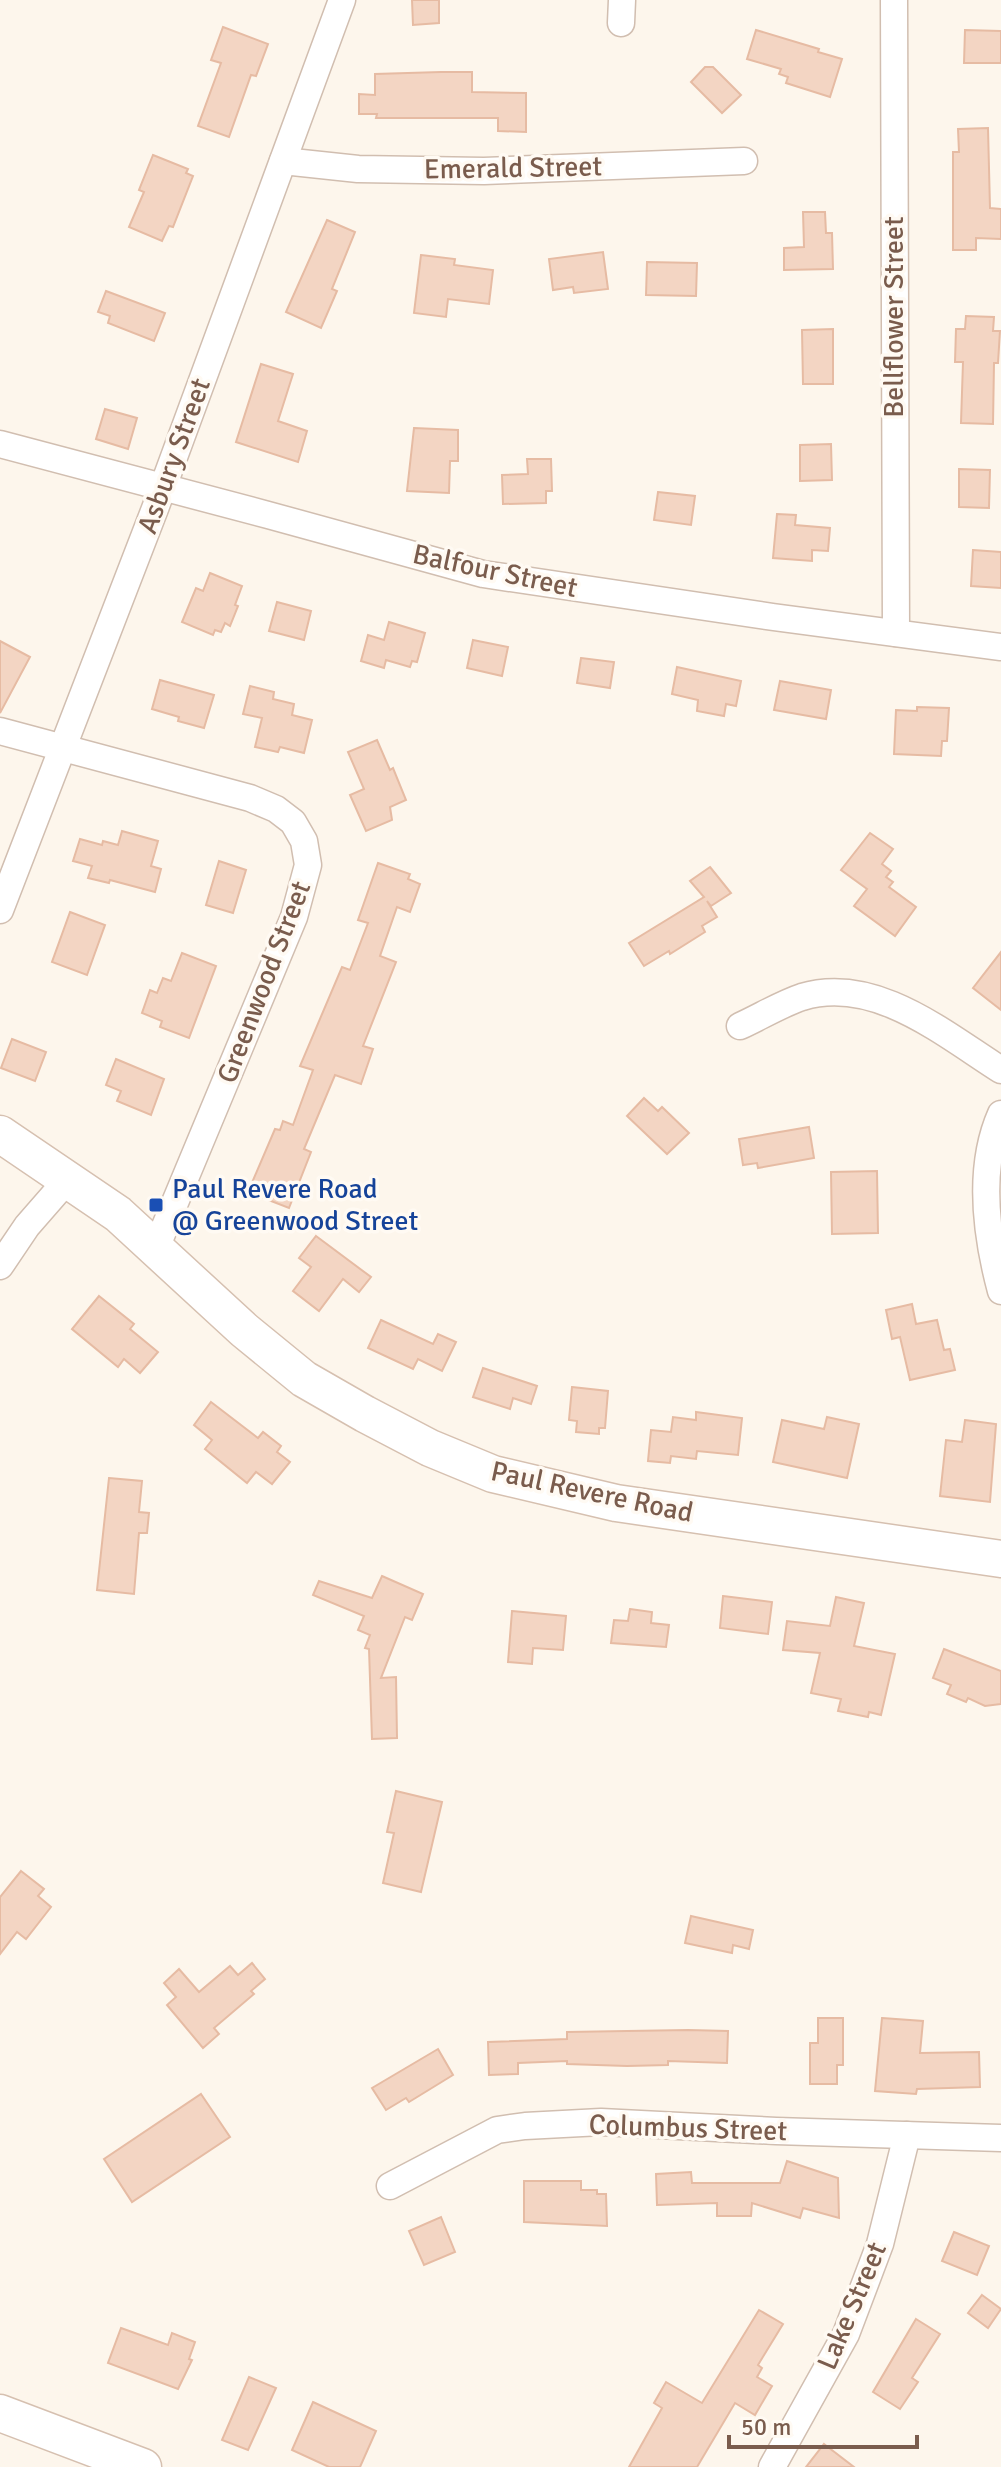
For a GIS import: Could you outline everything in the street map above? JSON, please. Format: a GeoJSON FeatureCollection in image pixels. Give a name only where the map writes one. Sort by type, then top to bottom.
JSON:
{"type":"FeatureCollection","features":[{"type":"Feature","properties":{"kind":"street","name":"Asbury Street"},"geometry":{"type":"LineString","coordinates":[[0,910],[163,487],[342,0]]}},
{"type":"Feature","properties":{"kind":"street","name":"Bellflower Street"},"geometry":{"type":"LineString","coordinates":[[894,0],[896,633]]}},
{"type":"Feature","properties":{"kind":"street","name":"Emerald Street"},"geometry":{"type":"LineString","coordinates":[[283,161],[358,169],[484,171],[744,161]]}},
{"type":"Feature","properties":{"kind":"street","name":"Balfour Street"},"geometry":{"type":"LineString","coordinates":[[0,444],[483,574],[1001,647]]}},
{"type":"Feature","properties":{"kind":"street","name":"Greenwood Street"},"geometry":{"type":"LineString","coordinates":[[0,731],[250,798],[276,809],[293,822],[304,841],[308,865],[294,917],[156,1248]]}},
{"type":"Feature","properties":{"kind":"street"},"geometry":{"type":"LineString","coordinates":[[740,1026],[802,997],[828,993],[863,996],[907,1011],[1001,1070]]}},
{"type":"Feature","properties":{"kind":"street"},"geometry":{"type":"LineString","coordinates":[[1001,1114],[990,1152],[987,1213],[990,1244],[1001,1291]]}},
{"type":"Feature","properties":{"kind":"street","name":"Paul Revere Road"},"geometry":{"type":"LineString","coordinates":[[0,1134],[118,1214],[244,1330],[304,1379],[430,1448],[493,1474],[573,1495],[630,1506],[1001,1559]]}},
{"type":"Feature","properties":{"kind":"street"},"geometry":{"type":"LineString","coordinates":[[0,1266],[27,1226],[68,1179]]}},
{"type":"Feature","properties":{"kind":"street","name":"Columbus Street"},"geometry":{"type":"LineString","coordinates":[[390,2186],[497,2130],[525,2126],[601,2122],[1001,2138]]}},
{"type":"Feature","properties":{"kind":"street","name":"Lake Street"},"geometry":{"type":"LineString","coordinates":[[772,2467],[846,2334],[880,2244],[907,2135]]}},
{"type":"Feature","properties":{"kind":"street"},"geometry":{"type":"LineString","coordinates":[[0,2413],[143,2467]]}},
{"type":"Feature","properties":{"kind":"building"},"geometry":{"type":"Polygon","coordinates":[[[412,0],[439,0],[439,23],[413,25],[412,0]]]}},
{"type":"Feature","properties":{"kind":"building"},"geometry":{"type":"Polygon","coordinates":[[[223,27],[268,44],[256,76],[251,75],[229,137],[198,126],[221,63],[211,60],[223,27]]]}},
{"type":"Feature","properties":{"kind":"building"},"geometry":{"type":"Polygon","coordinates":[[[756,30],[842,59],[830,97],[786,83],[788,77],[779,74],[781,69],[747,59],[756,30]]]}},
{"type":"Feature","properties":{"kind":"building"},"geometry":{"type":"Polygon","coordinates":[[[965,30],[1001,31],[1001,63],[964,63],[965,30]]]}},
{"type":"Feature","properties":{"kind":"building"},"geometry":{"type":"Polygon","coordinates":[[[705,67],[713,67],[741,95],[722,113],[691,82],[705,67]]]}},
{"type":"Feature","properties":{"kind":"building"},"geometry":{"type":"Polygon","coordinates":[[[472,72],[472,92],[526,93],[526,132],[498,131],[498,118],[376,118],[377,114],[359,114],[359,94],[375,95],[375,74],[472,72]]]}},
{"type":"Feature","properties":{"kind":"building"},"geometry":{"type":"Polygon","coordinates":[[[988,128],[990,208],[1001,209],[1001,239],[976,238],[976,250],[953,250],[953,152],[959,152],[958,129],[988,128]]]}},
{"type":"Feature","properties":{"kind":"building"},"geometry":{"type":"Polygon","coordinates":[[[153,155],[188,169],[186,173],[193,176],[173,227],[169,226],[162,241],[129,227],[144,192],[139,190],[153,155]]]}},
{"type":"Feature","properties":{"kind":"building"},"geometry":{"type":"Polygon","coordinates":[[[803,212],[825,212],[826,233],[832,233],[833,269],[784,270],[784,248],[804,247],[803,212]]]}},
{"type":"Feature","properties":{"kind":"building"},"geometry":{"type":"Polygon","coordinates":[[[327,220],[355,232],[332,289],[337,291],[321,328],[286,312],[327,220]]]}},
{"type":"Feature","properties":{"kind":"building"},"geometry":{"type":"Polygon","coordinates":[[[603,252],[608,289],[574,293],[573,287],[553,290],[549,259],[603,252]]]}},
{"type":"Feature","properties":{"kind":"building"},"geometry":{"type":"Polygon","coordinates":[[[421,255],[455,259],[454,265],[493,270],[489,304],[448,299],[446,317],[414,313],[421,255]]]}},
{"type":"Feature","properties":{"kind":"building"},"geometry":{"type":"Polygon","coordinates":[[[647,262],[697,263],[696,296],[646,295],[647,262]]]}},
{"type":"Feature","properties":{"kind":"building"},"geometry":{"type":"Polygon","coordinates":[[[106,291],[165,313],[154,341],[108,323],[110,316],[98,312],[106,291]]]}},
{"type":"Feature","properties":{"kind":"building"},"geometry":{"type":"Polygon","coordinates":[[[966,316],[994,317],[993,331],[1000,331],[998,363],[994,363],[993,424],[961,423],[963,362],[955,362],[956,329],[965,329],[966,316]]]}},
{"type":"Feature","properties":{"kind":"building"},"geometry":{"type":"Polygon","coordinates":[[[833,329],[833,384],[803,384],[802,330],[833,329]]]}},
{"type":"Feature","properties":{"kind":"building"},"geometry":{"type":"Polygon","coordinates":[[[261,364],[293,374],[278,421],[307,431],[298,462],[236,442],[261,364]]]}},
{"type":"Feature","properties":{"kind":"building"},"geometry":{"type":"Polygon","coordinates":[[[105,409],[137,418],[128,449],[96,439],[105,409]]]}},
{"type":"Feature","properties":{"kind":"building"},"geometry":{"type":"Polygon","coordinates":[[[414,428],[458,430],[458,461],[450,461],[449,493],[407,491],[414,428]]]}},
{"type":"Feature","properties":{"kind":"building"},"geometry":{"type":"Polygon","coordinates":[[[831,444],[832,480],[800,481],[800,445],[831,444]]]}},
{"type":"Feature","properties":{"kind":"building"},"geometry":{"type":"Polygon","coordinates":[[[527,459],[551,459],[552,491],[546,491],[546,503],[503,504],[502,475],[528,474],[527,459]]]}},
{"type":"Feature","properties":{"kind":"building"},"geometry":{"type":"Polygon","coordinates":[[[959,469],[990,470],[989,508],[959,507],[959,469]]]}},
{"type":"Feature","properties":{"kind":"building"},"geometry":{"type":"Polygon","coordinates":[[[658,492],[695,496],[691,525],[654,520],[658,492]]]}},
{"type":"Feature","properties":{"kind":"building"},"geometry":{"type":"Polygon","coordinates":[[[777,514],[796,515],[795,525],[830,528],[828,551],[812,550],[812,561],[773,558],[777,514]]]}},
{"type":"Feature","properties":{"kind":"building"},"geometry":{"type":"Polygon","coordinates":[[[973,550],[1001,552],[1001,588],[971,586],[973,550]]]}},
{"type":"Feature","properties":{"kind":"building"},"geometry":{"type":"Polygon","coordinates":[[[210,573],[242,586],[230,626],[225,623],[221,632],[215,630],[213,635],[182,622],[196,588],[203,591],[210,573]]]}},
{"type":"Feature","properties":{"kind":"building"},"geometry":{"type":"Polygon","coordinates":[[[277,602],[311,611],[304,640],[269,631],[277,602]]]}},
{"type":"Feature","properties":{"kind":"building"},"geometry":{"type":"Polygon","coordinates":[[[389,622],[425,633],[417,662],[412,661],[410,667],[386,660],[384,668],[361,661],[368,635],[384,640],[389,622]]]}},
{"type":"Feature","properties":{"kind":"building"},"geometry":{"type":"Polygon","coordinates":[[[473,640],[508,647],[502,676],[467,668],[473,640]]]}},
{"type":"Feature","properties":{"kind":"building"},"geometry":{"type":"Polygon","coordinates":[[[0,641],[30,657],[0,713],[0,641]]]}},
{"type":"Feature","properties":{"kind":"building"},"geometry":{"type":"Polygon","coordinates":[[[581,658],[614,662],[610,688],[577,683],[581,658]]]}},
{"type":"Feature","properties":{"kind":"building"},"geometry":{"type":"Polygon","coordinates":[[[677,667],[741,681],[736,706],[726,704],[724,716],[697,711],[698,700],[672,694],[677,667]]]}},
{"type":"Feature","properties":{"kind":"building"},"geometry":{"type":"Polygon","coordinates":[[[160,680],[214,695],[204,728],[152,709],[160,680]]]}},
{"type":"Feature","properties":{"kind":"building"},"geometry":{"type":"Polygon","coordinates":[[[780,681],[831,690],[826,719],[774,710],[780,681]]]}},
{"type":"Feature","properties":{"kind":"building"},"geometry":{"type":"Polygon","coordinates":[[[250,686],[274,692],[273,699],[294,704],[292,715],[312,720],[304,753],[280,747],[278,752],[255,747],[262,718],[243,714],[250,686]]]}},
{"type":"Feature","properties":{"kind":"building"},"geometry":{"type":"Polygon","coordinates":[[[917,707],[949,708],[947,741],[942,741],[941,756],[894,754],[896,710],[917,711],[917,707]]]}},
{"type":"Feature","properties":{"kind":"building"},"geometry":{"type":"Polygon","coordinates":[[[377,740],[406,800],[390,807],[392,820],[366,831],[350,795],[364,789],[348,752],[377,740]]]}},
{"type":"Feature","properties":{"kind":"building"},"geometry":{"type":"Polygon","coordinates":[[[122,831],[158,841],[151,866],[161,869],[155,892],[110,880],[109,883],[88,878],[92,866],[73,861],[80,839],[102,845],[103,841],[118,845],[122,831]]]}},
{"type":"Feature","properties":{"kind":"building"},"geometry":{"type":"Polygon","coordinates":[[[870,833],[893,849],[882,864],[891,871],[886,877],[893,882],[889,887],[916,907],[895,936],[854,906],[867,889],[841,870],[870,833]]]}},
{"type":"Feature","properties":{"kind":"building"},"geometry":{"type":"Polygon","coordinates":[[[219,861],[246,870],[233,913],[206,905],[219,861]]]}},
{"type":"Feature","properties":{"kind":"building"},"geometry":{"type":"Polygon","coordinates":[[[378,863],[410,874],[408,879],[420,884],[410,912],[397,907],[380,956],[396,962],[363,1046],[373,1049],[361,1084],[335,1075],[304,1149],[311,1152],[289,1208],[248,1192],[275,1129],[280,1130],[283,1121],[293,1125],[313,1070],[300,1066],[342,967],[350,970],[368,923],[358,920],[378,863]]]}},
{"type":"Feature","properties":{"kind":"building"},"geometry":{"type":"Polygon","coordinates":[[[710,867],[731,893],[711,906],[707,901],[717,917],[702,926],[705,932],[644,966],[629,943],[704,897],[690,881],[710,867]]]}},
{"type":"Feature","properties":{"kind":"building"},"geometry":{"type":"Polygon","coordinates":[[[70,912],[105,925],[87,975],[52,962],[70,912]]]}},
{"type":"Feature","properties":{"kind":"building"},"geometry":{"type":"Polygon","coordinates":[[[1001,952],[1001,1010],[973,988],[1001,952]]]}},
{"type":"Feature","properties":{"kind":"building"},"geometry":{"type":"Polygon","coordinates":[[[182,953],[216,966],[189,1038],[160,1027],[162,1021],[142,1013],[150,990],[157,993],[163,978],[171,981],[182,953]]]}},
{"type":"Feature","properties":{"kind":"building"},"geometry":{"type":"Polygon","coordinates":[[[12,1039],[46,1052],[35,1081],[1,1068],[12,1039]]]}},
{"type":"Feature","properties":{"kind":"building"},"geometry":{"type":"Polygon","coordinates":[[[116,1059],[164,1079],[151,1115],[117,1101],[121,1091],[106,1085],[116,1059]]]}},
{"type":"Feature","properties":{"kind":"building"},"geometry":{"type":"Polygon","coordinates":[[[644,1098],[658,1111],[662,1107],[689,1133],[667,1154],[627,1116],[644,1098]]]}},
{"type":"Feature","properties":{"kind":"building"},"geometry":{"type":"Polygon","coordinates":[[[809,1127],[814,1158],[758,1168],[757,1163],[743,1165],[739,1139],[809,1127]]]}},
{"type":"Feature","properties":{"kind":"building"},"geometry":{"type":"Polygon","coordinates":[[[877,1171],[878,1233],[832,1234],[831,1172],[877,1171]]]}},
{"type":"Feature","properties":{"kind":"building"},"geometry":{"type":"Polygon","coordinates":[[[316,1236],[371,1277],[359,1292],[343,1279],[319,1311],[293,1291],[311,1267],[299,1258],[316,1236]]]}},
{"type":"Feature","properties":{"kind":"building"},"geometry":{"type":"Polygon","coordinates":[[[99,1296],[134,1324],[130,1329],[158,1352],[140,1373],[124,1359],[118,1367],[72,1329],[99,1296]]]}},
{"type":"Feature","properties":{"kind":"building"},"geometry":{"type":"Polygon","coordinates":[[[912,1304],[916,1324],[937,1320],[944,1350],[950,1349],[955,1370],[910,1380],[900,1337],[892,1339],[886,1310],[912,1304]]]}},
{"type":"Feature","properties":{"kind":"building"},"geometry":{"type":"Polygon","coordinates":[[[381,1320],[433,1344],[438,1334],[456,1342],[442,1371],[418,1359],[413,1369],[368,1348],[381,1320]]]}},
{"type":"Feature","properties":{"kind":"building"},"geometry":{"type":"Polygon","coordinates":[[[483,1368],[537,1386],[531,1404],[513,1398],[510,1409],[473,1397],[483,1368]]]}},
{"type":"Feature","properties":{"kind":"building"},"geometry":{"type":"Polygon","coordinates":[[[572,1387],[608,1391],[605,1428],[599,1428],[599,1434],[576,1432],[577,1421],[569,1420],[572,1387]]]}},
{"type":"Feature","properties":{"kind":"building"},"geometry":{"type":"Polygon","coordinates":[[[211,1402],[258,1438],[263,1432],[281,1446],[277,1452],[290,1462],[272,1484],[256,1472],[247,1483],[205,1449],[212,1440],[194,1425],[211,1402]]]}},
{"type":"Feature","properties":{"kind":"building"},"geometry":{"type":"Polygon","coordinates":[[[696,1412],[742,1418],[738,1455],[697,1451],[696,1459],[671,1456],[670,1463],[648,1461],[651,1430],[671,1432],[673,1417],[696,1420],[696,1412]]]}},
{"type":"Feature","properties":{"kind":"building"},"geometry":{"type":"Polygon","coordinates":[[[827,1417],[859,1424],[847,1478],[773,1462],[782,1420],[824,1429],[827,1417]]]}},
{"type":"Feature","properties":{"kind":"building"},"geometry":{"type":"Polygon","coordinates":[[[965,1420],[996,1424],[990,1502],[940,1496],[946,1440],[962,1442],[965,1420]]]}},
{"type":"Feature","properties":{"kind":"building"},"geometry":{"type":"Polygon","coordinates":[[[109,1478],[142,1481],[139,1512],[149,1513],[147,1533],[139,1533],[134,1594],[97,1590],[109,1478]]]}},
{"type":"Feature","properties":{"kind":"building"},"geometry":{"type":"Polygon","coordinates":[[[382,1576],[423,1594],[412,1620],[405,1617],[381,1678],[396,1677],[397,1738],[372,1739],[369,1649],[365,1648],[370,1635],[358,1630],[364,1616],[313,1595],[319,1581],[372,1598],[382,1576]]]}},
{"type":"Feature","properties":{"kind":"building"},"geometry":{"type":"Polygon","coordinates":[[[723,1596],[772,1602],[768,1634],[720,1628],[723,1596]]]}},
{"type":"Feature","properties":{"kind":"building"},"geometry":{"type":"Polygon","coordinates":[[[836,1597],[864,1603],[854,1646],[895,1654],[881,1715],[869,1712],[868,1717],[838,1711],[841,1699],[811,1693],[820,1653],[783,1650],[787,1621],[830,1626],[836,1597]]]}},
{"type":"Feature","properties":{"kind":"building"},"geometry":{"type":"Polygon","coordinates":[[[630,1609],[652,1612],[651,1623],[669,1625],[666,1647],[611,1643],[614,1620],[628,1621],[630,1609]]]}},
{"type":"Feature","properties":{"kind":"building"},"geometry":{"type":"Polygon","coordinates":[[[512,1611],[566,1616],[563,1650],[533,1648],[532,1664],[508,1662],[512,1611]]]}},
{"type":"Feature","properties":{"kind":"building"},"geometry":{"type":"Polygon","coordinates":[[[944,1649],[1001,1671],[1001,1704],[985,1706],[968,1698],[966,1702],[947,1694],[951,1685],[933,1678],[944,1649]]]}},
{"type":"Feature","properties":{"kind":"building"},"geometry":{"type":"Polygon","coordinates":[[[396,1791],[442,1802],[421,1892],[383,1883],[394,1833],[387,1832],[396,1791]]]}},
{"type":"Feature","properties":{"kind":"building"},"geometry":{"type":"Polygon","coordinates":[[[21,1871],[44,1889],[38,1896],[51,1907],[26,1939],[17,1932],[0,1954],[0,1897],[21,1871]]]}},
{"type":"Feature","properties":{"kind":"building"},"geometry":{"type":"Polygon","coordinates":[[[691,1916],[753,1930],[749,1949],[733,1945],[732,1953],[685,1943],[691,1916]]]}},
{"type":"Feature","properties":{"kind":"building"},"geometry":{"type":"Polygon","coordinates":[[[252,1963],[265,1979],[251,1991],[254,1994],[214,2028],[219,2034],[203,2048],[167,2005],[176,1997],[164,1983],[179,1969],[199,1992],[230,1966],[238,1975],[252,1963]]]}},
{"type":"Feature","properties":{"kind":"building"},"geometry":{"type":"Polygon","coordinates":[[[818,2018],[843,2018],[843,2065],[837,2065],[837,2084],[810,2084],[810,2043],[818,2043],[818,2018]]]}},
{"type":"Feature","properties":{"kind":"building"},"geometry":{"type":"Polygon","coordinates":[[[882,2018],[923,2021],[920,2053],[979,2052],[980,2087],[917,2089],[916,2094],[875,2091],[882,2018]]]}},
{"type":"Feature","properties":{"kind":"building"},"geometry":{"type":"Polygon","coordinates":[[[728,2031],[727,2063],[668,2061],[668,2065],[627,2066],[567,2064],[567,2061],[518,2063],[518,2074],[489,2075],[488,2042],[567,2039],[567,2032],[728,2031]]]}},
{"type":"Feature","properties":{"kind":"building"},"geometry":{"type":"Polygon","coordinates":[[[438,2049],[453,2075],[409,2102],[406,2098],[386,2110],[372,2088],[438,2049]]]}},
{"type":"Feature","properties":{"kind":"building"},"geometry":{"type":"Polygon","coordinates":[[[201,2094],[230,2137],[132,2202],[104,2159],[201,2094]]]}},
{"type":"Feature","properties":{"kind":"building"},"geometry":{"type":"Polygon","coordinates":[[[787,2161],[838,2178],[839,2218],[803,2208],[800,2218],[752,2203],[751,2216],[717,2216],[717,2203],[657,2205],[656,2174],[691,2172],[692,2183],[780,2183],[787,2161]]]}},
{"type":"Feature","properties":{"kind":"building"},"geometry":{"type":"Polygon","coordinates":[[[524,2181],[581,2181],[581,2190],[597,2190],[597,2194],[606,2194],[607,2226],[524,2222],[524,2181]]]}},
{"type":"Feature","properties":{"kind":"building"},"geometry":{"type":"Polygon","coordinates":[[[441,2217],[455,2252],[424,2265],[409,2231],[441,2217]]]}},
{"type":"Feature","properties":{"kind":"building"},"geometry":{"type":"Polygon","coordinates":[[[954,2232],[989,2246],[977,2275],[942,2261],[954,2232]]]}},
{"type":"Feature","properties":{"kind":"building"},"geometry":{"type":"Polygon","coordinates":[[[982,2295],[1001,2309],[988,2328],[968,2313],[982,2295]]]}},
{"type":"Feature","properties":{"kind":"building"},"geometry":{"type":"Polygon","coordinates":[[[759,2310],[783,2324],[758,2365],[762,2368],[757,2377],[772,2386],[755,2415],[735,2403],[697,2467],[629,2467],[662,2408],[654,2403],[666,2382],[702,2403],[759,2310]]]}},
{"type":"Feature","properties":{"kind":"building"},"geometry":{"type":"Polygon","coordinates":[[[916,2319],[940,2334],[912,2378],[918,2382],[900,2409],[873,2392],[916,2319]]]}},
{"type":"Feature","properties":{"kind":"building"},"geometry":{"type":"Polygon","coordinates":[[[121,2328],[168,2345],[172,2333],[195,2342],[189,2359],[192,2360],[178,2389],[108,2363],[121,2328]]]}},
{"type":"Feature","properties":{"kind":"building"},"geometry":{"type":"Polygon","coordinates":[[[249,2377],[276,2388],[248,2450],[222,2440],[249,2377]]]}},
{"type":"Feature","properties":{"kind":"building"},"geometry":{"type":"Polygon","coordinates":[[[313,2402],[376,2431],[360,2467],[329,2467],[292,2450],[313,2402]]]}},
{"type":"Feature","properties":{"kind":"building"},"geometry":{"type":"Polygon","coordinates":[[[824,2444],[854,2467],[806,2467],[824,2444]]]}},
{"type":"Feature","properties":{"kind":"place","name":"Paul Revere Road @ Greenwood Street"},"geometry":{"type":"Point","coordinates":[156,1205]}}]}
